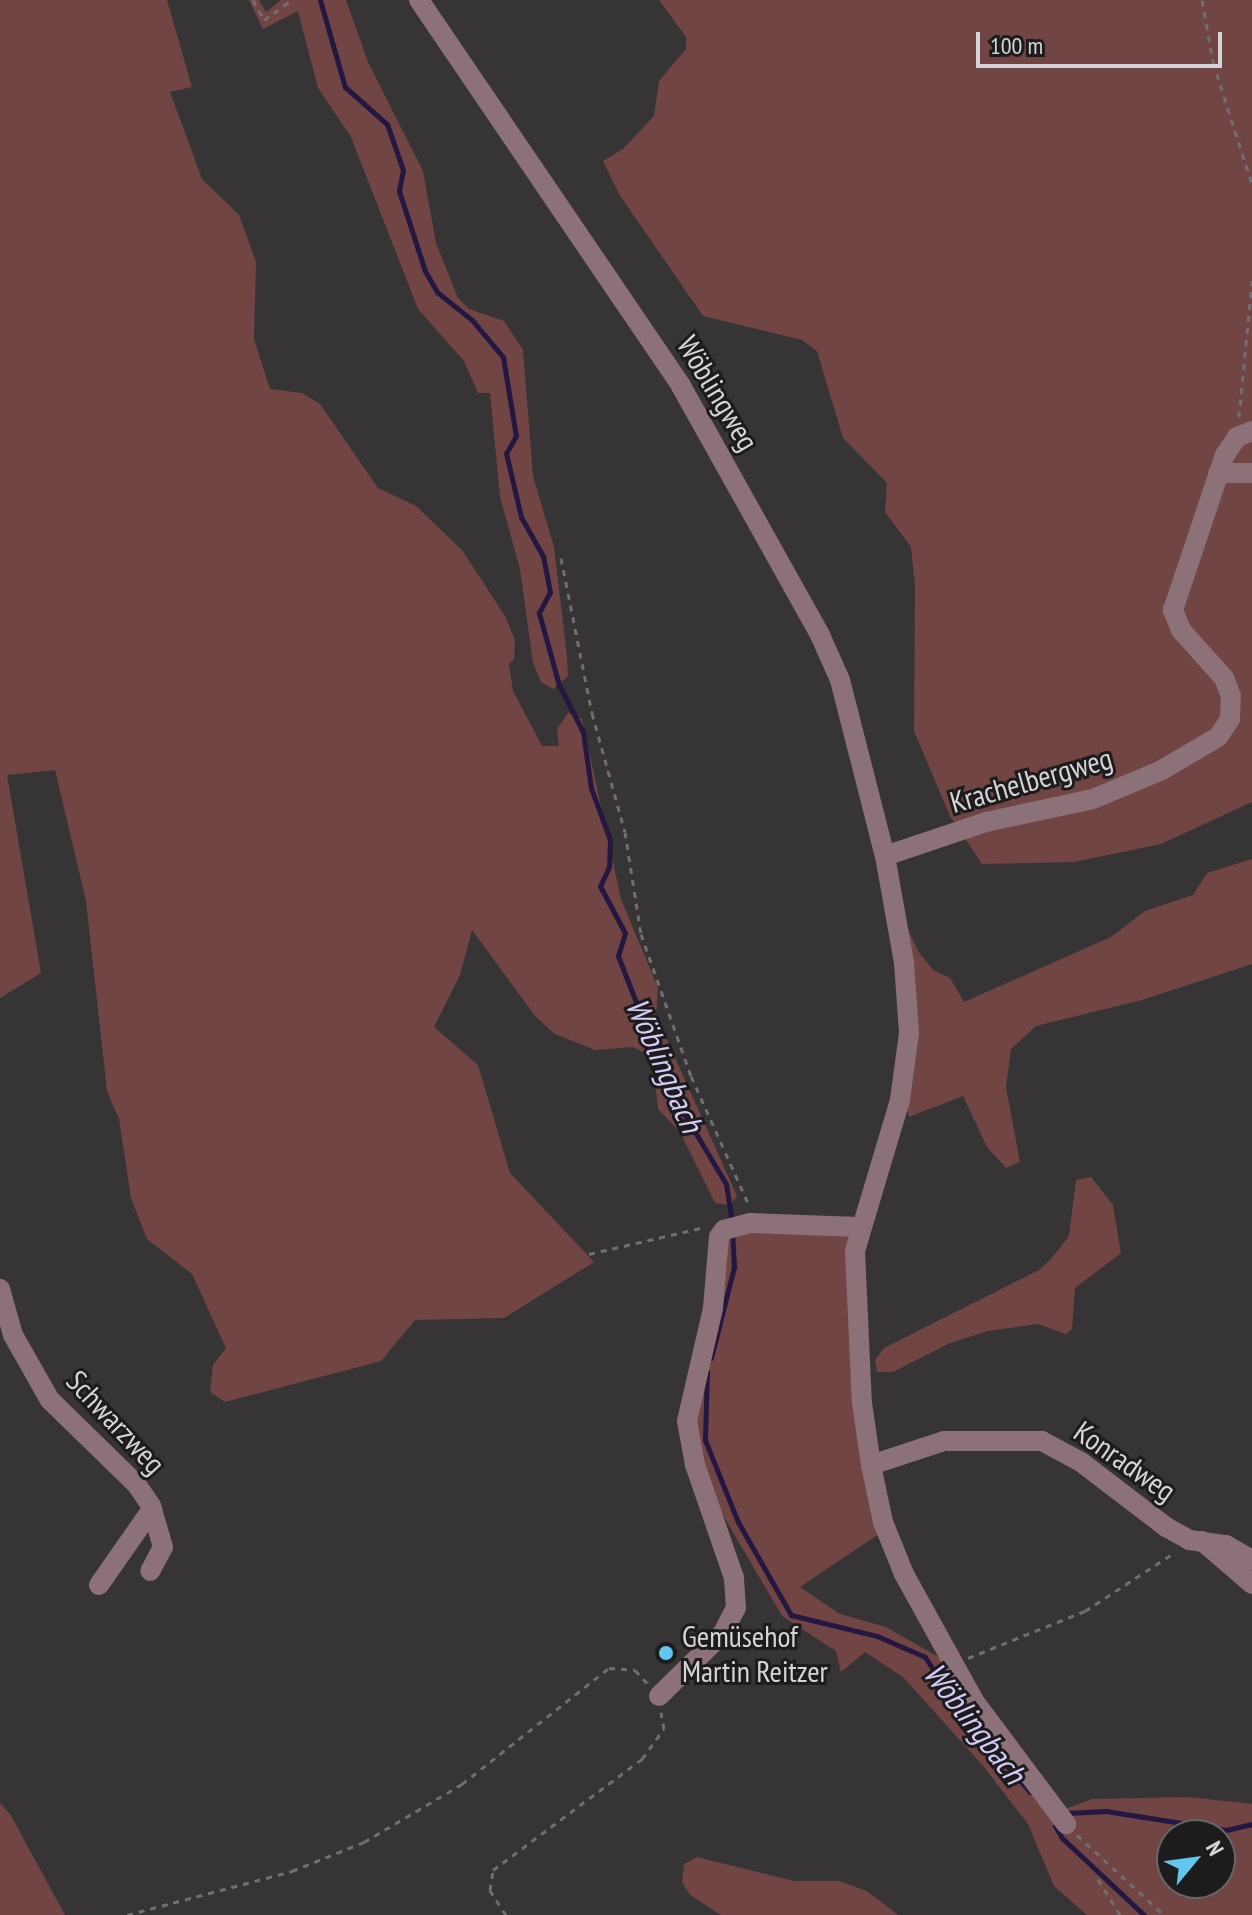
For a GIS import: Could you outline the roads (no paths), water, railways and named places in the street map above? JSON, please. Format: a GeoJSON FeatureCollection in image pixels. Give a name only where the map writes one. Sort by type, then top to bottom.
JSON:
{"type":"FeatureCollection","features":[{"type":"Feature","properties":{"kind":"street","name":"Wöblingweg"},"geometry":{"type":"LineString","coordinates":[[419,0],[681,386],[806,608],[853,718],[885,856],[904,963],[909,1033],[900,1100],[859,1227],[854,1285],[871,1465],[890,1544],[952,1661],[974,1701],[1066,1824]]}},
{"type":"Feature","properties":{"kind":"street","name":"Krachelbergweg"},"geometry":{"type":"LineString","coordinates":[[885,856],[986,822],[1093,799],[1160,771],[1218,737],[1230,719],[1231,696],[1224,678],[1181,630],[1173,610],[1218,473],[1244,434]]}},
{"type":"Feature","properties":{"kind":"street"},"geometry":{"type":"LineString","coordinates":[[1218,473],[1252,473]]}},
{"type":"Feature","properties":{"kind":"street"},"geometry":{"type":"LineString","coordinates":[[659,1696],[723,1633],[736,1608],[734,1578],[695,1465],[687,1421],[713,1308],[716,1248],[738,1226],[859,1227]]}},
{"type":"Feature","properties":{"kind":"street","name":"Schwarzweg"},"geometry":{"type":"LineString","coordinates":[[0,1289],[13,1335],[50,1400],[137,1485],[152,1509]]}},
{"type":"Feature","properties":{"kind":"street","name":"Konradweg"},"geometry":{"type":"LineString","coordinates":[[871,1465],[944,1441],[1042,1441],[1081,1462],[1135,1506],[1196,1541],[1252,1584]]}},
{"type":"Feature","properties":{"kind":"street"},"geometry":{"type":"LineString","coordinates":[[150,1571],[163,1547],[152,1509]]}},
{"type":"Feature","properties":{"kind":"street"},"geometry":{"type":"LineString","coordinates":[[99,1585],[152,1509]]}},
{"type":"Feature","properties":{"kind":"street","name":"Konradweg"},"geometry":{"type":"LineString","coordinates":[[1196,1541],[1226,1545],[1252,1560]]}},
{"type":"Feature","properties":{"kind":"waterway","name":"Wöblingbach"},"geometry":{"type":"LineString","coordinates":[[320,0],[345,87],[387,124],[403,170],[399,191],[425,271],[437,292],[472,320],[503,357],[516,436],[506,453],[521,517],[543,556],[550,592],[539,613],[559,685],[583,732],[591,788],[610,840],[609,867],[600,886],[625,933],[618,956],[671,1092],[726,1184],[732,1221]]}},
{"type":"Feature","properties":{"kind":"waterway","name":"Wöblingbach"},"geometry":{"type":"LineString","coordinates":[[711,1358],[734,1267],[732,1231]]}},
{"type":"Feature","properties":{"kind":"waterway","name":"Wöblingbach"},"geometry":{"type":"LineString","coordinates":[[707,1371],[705,1440],[738,1522],[791,1615],[877,1636],[925,1657],[967,1721],[1030,1792]]}},
{"type":"Feature","properties":{"kind":"waterway","name":"Wöblingbach"},"geometry":{"type":"LineString","coordinates":[[1067,1813],[1106,1811],[1226,1830],[1252,1824]]}},
{"type":"Feature","properties":{"kind":"waterway"},"geometry":{"type":"LineString","coordinates":[[1055,1826],[1062,1838],[1144,1915]]}},
{"type":"Feature","properties":{"kind":"place","name":"Gemüsehof Martin Reitzer"},"geometry":{"type":"Point","coordinates":[666,1653]}}]}
